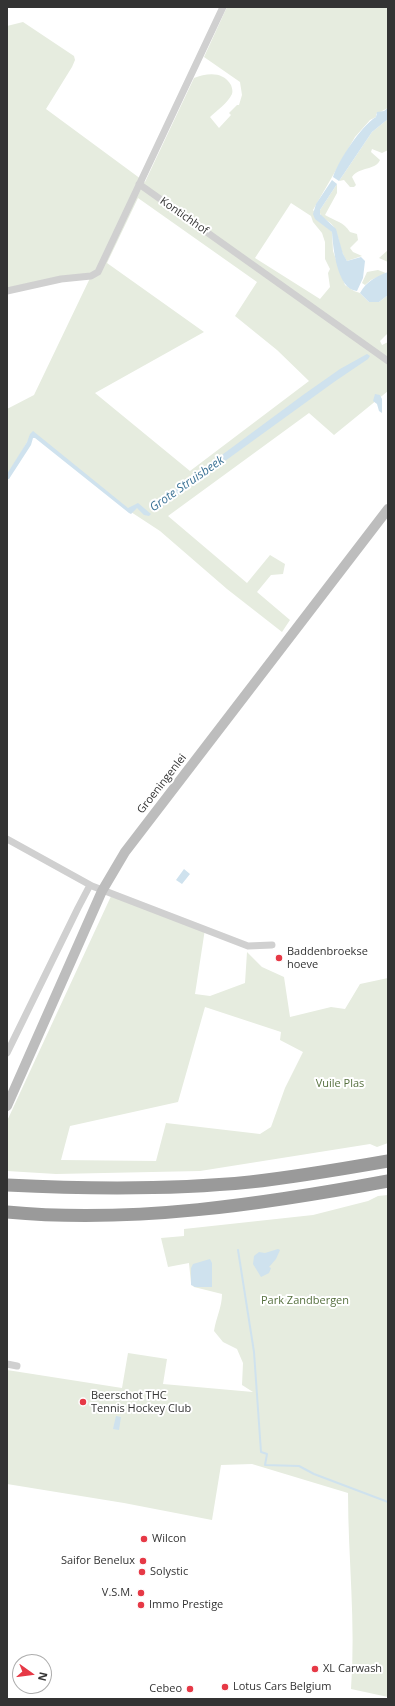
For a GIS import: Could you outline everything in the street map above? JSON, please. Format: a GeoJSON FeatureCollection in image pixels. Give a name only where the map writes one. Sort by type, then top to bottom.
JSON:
{"type":"FeatureCollection","features":[{"type":"Feature","properties":{"kind":"highway"},"geometry":{"type":"LineString","coordinates":[[7,1185],[56,1188],[148,1187],[250,1182],[388,1161]]}},
{"type":"Feature","properties":{"kind":"highway"},"geometry":{"type":"LineString","coordinates":[[7,1212],[47,1215],[175,1211],[231,1205],[388,1181]]}},
{"type":"Feature","properties":{"kind":"street"},"geometry":{"type":"LineString","coordinates":[[7,291],[96,274],[223,7]]}},
{"type":"Feature","properties":{"kind":"street","name":"Kontichhof"},"geometry":{"type":"LineString","coordinates":[[139,184],[388,361]]}},
{"type":"Feature","properties":{"kind":"street","name":"Groeningenlei"},"geometry":{"type":"LineString","coordinates":[[7,1106],[102,891],[125,852],[388,509]]}},
{"type":"Feature","properties":{"kind":"street"},"geometry":{"type":"LineString","coordinates":[[7,839],[102,891],[158,910],[248,946],[272,945]]}},
{"type":"Feature","properties":{"kind":"street"},"geometry":{"type":"LineString","coordinates":[[7,1054],[78,908],[89,887],[92,886]]}},
{"type":"Feature","properties":{"kind":"street"},"geometry":{"type":"LineString","coordinates":[[7,1364],[17,1366]]}},
{"type":"Feature","properties":{"kind":"green space"},"geometry":{"type":"Polygon","coordinates":[[[227,7],[388,7],[388,108],[376,114],[376,117],[370,120],[355,137],[313,210],[332,232],[333,251],[345,285],[360,293],[369,302],[379,302],[388,295],[388,333],[380,341],[382,345],[388,342],[388,391],[334,435],[309,413],[168,516],[247,583],[270,555],[285,564],[283,574],[271,575],[257,592],[290,620],[282,632],[227,589],[160,531],[131,512],[38,438],[30,437],[7,477],[7,409],[34,395],[91,276],[7,291],[7,26],[23,22],[74,56],[75,60],[72,67],[46,109],[145,182],[194,78],[214,74],[224,77],[231,85],[232,94],[225,104],[210,117],[219,128],[231,115],[229,113],[237,105],[239,105],[242,95],[240,82],[204,57],[227,7]],[[138,198],[107,263],[204,332],[95,393],[190,471],[309,381],[277,350],[235,316],[257,282],[138,198]],[[291,203],[255,258],[320,299],[330,287],[328,273],[330,269],[325,259],[325,242],[322,233],[313,222],[311,216],[291,203]]]}},
{"type":"Feature","properties":{"kind":"green space"},"geometry":{"type":"Polygon","coordinates":[[[388,119],[388,150],[382,153],[372,149],[371,152],[380,160],[378,163],[375,166],[359,171],[352,177],[356,185],[354,187],[350,187],[344,180],[339,181],[372,132],[388,119]]]}},
{"type":"Feature","properties":{"kind":"green space"},"geometry":{"type":"Polygon","coordinates":[[[337,184],[337,193],[325,215],[342,224],[350,232],[357,234],[358,240],[350,248],[353,252],[362,256],[347,261],[342,253],[335,230],[331,224],[321,216],[320,213],[320,210],[337,184]]]}},
{"type":"Feature","properties":{"kind":"green space"},"geometry":{"type":"Polygon","coordinates":[[[388,250],[388,262],[379,258],[388,250]]]}},
{"type":"Feature","properties":{"kind":"green space"},"geometry":{"type":"Polygon","coordinates":[[[378,270],[386,273],[371,280],[365,285],[362,283],[367,272],[378,270]]]}},
{"type":"Feature","properties":{"kind":"green space","name":"Vuile Plas"},"geometry":{"type":"Polygon","coordinates":[[[112,894],[205,929],[195,994],[210,996],[245,983],[247,952],[262,967],[284,977],[290,1017],[331,1007],[345,1009],[360,984],[388,978],[388,1143],[377,1147],[370,1144],[200,1171],[56,1174],[7,1171],[7,1121],[112,894]],[[205,1007],[178,1102],[70,1126],[61,1160],[156,1161],[166,1123],[260,1134],[271,1127],[285,1088],[303,1052],[280,1040],[281,1032],[205,1007]]]}},
{"type":"Feature","properties":{"kind":"green space","name":"Park Zandbergen"},"geometry":{"type":"Polygon","coordinates":[[[388,1195],[388,1697],[351,1689],[353,1640],[348,1493],[252,1464],[221,1465],[212,1520],[124,1503],[7,1484],[7,1370],[122,1388],[128,1353],[167,1359],[163,1384],[253,1392],[242,1385],[243,1363],[237,1349],[223,1342],[214,1331],[222,1294],[194,1287],[191,1283],[189,1263],[168,1267],[161,1238],[184,1236],[184,1229],[313,1215],[368,1201],[378,1196],[388,1195]]]}},
{"type":"Feature","properties":{"kind":"water"},"geometry":{"type":"Polygon","coordinates":[[[388,108],[388,119],[372,132],[339,181],[333,177],[340,162],[358,135],[370,121],[376,117],[377,112],[384,111],[388,108]]]}},
{"type":"Feature","properties":{"kind":"water"},"geometry":{"type":"Polygon","coordinates":[[[332,180],[337,184],[320,210],[320,214],[336,229],[343,254],[347,261],[361,257],[365,261],[363,278],[357,291],[350,289],[345,283],[337,267],[332,232],[315,219],[313,214],[316,204],[332,180]]]}},
{"type":"Feature","properties":{"kind":"water"},"geometry":{"type":"Polygon","coordinates":[[[388,272],[388,295],[379,302],[369,302],[360,293],[372,280],[388,272]]]}},
{"type":"Feature","properties":{"kind":"water","name":"Grote Struisbeek"},"geometry":{"type":"Polygon","coordinates":[[[367,354],[370,356],[368,359],[156,511],[152,507],[303,395],[340,369],[367,354]]]}},
{"type":"Feature","properties":{"kind":"water"},"geometry":{"type":"Polygon","coordinates":[[[375,394],[380,395],[382,399],[382,413],[379,411],[377,404],[373,401],[375,394]]]}},
{"type":"Feature","properties":{"kind":"water"},"geometry":{"type":"Polygon","coordinates":[[[33,431],[128,508],[138,503],[151,514],[149,516],[144,515],[137,508],[131,514],[129,513],[35,438],[33,438],[31,445],[9,479],[7,479],[7,474],[33,431]]]}},
{"type":"Feature","properties":{"kind":"water"},"geometry":{"type":"Polygon","coordinates":[[[184,869],[190,874],[182,884],[176,880],[184,869]]]}},
{"type":"Feature","properties":{"kind":"water"},"geometry":{"type":"Polygon","coordinates":[[[278,1249],[280,1250],[276,1259],[269,1267],[271,1268],[269,1273],[261,1277],[253,1264],[254,1256],[259,1252],[265,1253],[278,1249]]]}},
{"type":"Feature","properties":{"kind":"water"},"geometry":{"type":"Polygon","coordinates":[[[210,1259],[212,1263],[212,1287],[195,1287],[191,1285],[191,1268],[193,1264],[210,1259]]]}},
{"type":"Feature","properties":{"kind":"water"},"geometry":{"type":"Polygon","coordinates":[[[116,1416],[121,1417],[119,1430],[113,1429],[116,1416]]]}},
{"type":"Feature","properties":{"kind":"waterway"},"geometry":{"type":"LineString","coordinates":[[238,1250],[254,1352],[261,1452],[267,1454],[265,1465],[299,1466],[314,1474],[388,1502]]}},
{"type":"Feature","properties":{"kind":"place","name":"Baddenbroekse hoeve"},"geometry":{"type":"Point","coordinates":[279,958]}},
{"type":"Feature","properties":{"kind":"place","name":"Beerschot THC Tennis Hockey Club"},"geometry":{"type":"Point","coordinates":[83,1402]}},
{"type":"Feature","properties":{"kind":"place","name":"Wilcon"},"geometry":{"type":"Point","coordinates":[144,1539]}},
{"type":"Feature","properties":{"kind":"place","name":"Saifor Benelux"},"geometry":{"type":"Point","coordinates":[143,1561]}},
{"type":"Feature","properties":{"kind":"place","name":"Solystic"},"geometry":{"type":"Point","coordinates":[142,1572]}},
{"type":"Feature","properties":{"kind":"place","name":"V.S.M."},"geometry":{"type":"Point","coordinates":[141,1593]}},
{"type":"Feature","properties":{"kind":"place","name":"Immo Prestige"},"geometry":{"type":"Point","coordinates":[141,1605]}},
{"type":"Feature","properties":{"kind":"place","name":"XL Carwash"},"geometry":{"type":"Point","coordinates":[315,1669]}},
{"type":"Feature","properties":{"kind":"place","name":"Lotus Cars Belgium"},"geometry":{"type":"Point","coordinates":[225,1687]}},
{"type":"Feature","properties":{"kind":"place","name":"Cebeo"},"geometry":{"type":"Point","coordinates":[190,1689]}}]}
